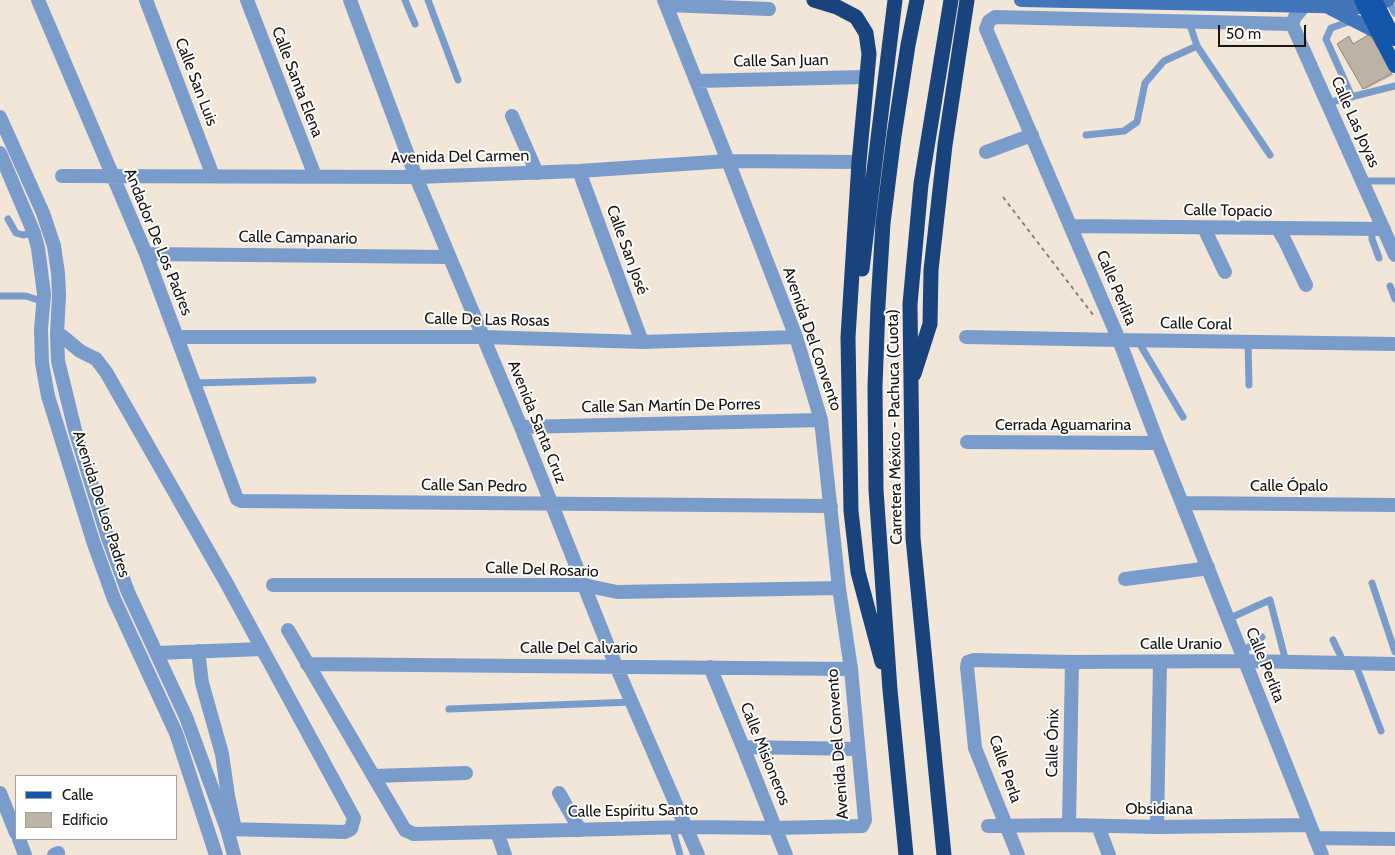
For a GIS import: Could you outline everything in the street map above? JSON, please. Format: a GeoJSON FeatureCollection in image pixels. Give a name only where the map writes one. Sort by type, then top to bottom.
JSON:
{"type":"FeatureCollection","features":[{"type":"Feature","properties":{"kind":"highway"},"geometry":{"type":"LineString","coordinates":[[814,0],[837,7],[856,17],[866,33],[869,54],[859,162],[848,337],[851,512],[858,572],[871,627],[890,690]]}},
{"type":"Feature","properties":{"kind":"highway","name":"Carretera México - Pachuca (Cuota)"},"geometry":{"type":"LineString","coordinates":[[906,855],[890,690],[876,490],[875,424],[878,305],[884,223],[894,136],[917,0]]}},
{"type":"Feature","properties":{"kind":"highway"},"geometry":{"type":"LineString","coordinates":[[848,337],[858,296],[894,4]]}},
{"type":"Feature","properties":{"kind":"highway","name":"Carretera México - Pachuca (Cuota)"},"geometry":{"type":"LineString","coordinates":[[944,855],[913,538],[910,304],[920,194],[951,4]]}},
{"type":"Feature","properties":{"kind":"highway"},"geometry":{"type":"LineString","coordinates":[[910,388],[930,324],[931,270],[943,164],[966,5]]}},
{"type":"Feature","properties":{"kind":"main road"},"geometry":{"type":"LineString","coordinates":[[1020,0],[1304,6],[1328,6],[1389,0]]}},
{"type":"Feature","properties":{"kind":"main road"},"geometry":{"type":"LineString","coordinates":[[1367,2],[1377,32],[1395,66]]}},
{"type":"Feature","properties":{"kind":"main road"},"geometry":{"type":"LineString","coordinates":[[1367,2],[1395,39]]}},
{"type":"Feature","properties":{"kind":"main road"},"geometry":{"type":"LineString","coordinates":[[1328,6],[1377,32]]}},
{"type":"Feature","properties":{"kind":"street","name":"Andador De Los Padres"},"geometry":{"type":"LineString","coordinates":[[38,0],[146,254],[238,499]]}},
{"type":"Feature","properties":{"kind":"street","name":"Calle San Luis"},"geometry":{"type":"LineString","coordinates":[[146,0],[213,176]]}},
{"type":"Feature","properties":{"kind":"street","name":"Calle Santa Elena"},"geometry":{"type":"LineString","coordinates":[[246,0],[315,176]]}},
{"type":"Feature","properties":{"kind":"street","name":"Avenida Santa Cruz"},"geometry":{"type":"LineString","coordinates":[[350,0],[416,176],[521,427],[616,666],[698,855]]}},
{"type":"Feature","properties":{"kind":"street"},"geometry":{"type":"LineString","coordinates":[[665,2],[769,9]]}},
{"type":"Feature","properties":{"kind":"street","name":"Avenida Del Convento"},"geometry":{"type":"LineString","coordinates":[[665,2],[796,337],[821,420],[839,588],[851,669],[865,820],[862,826]]}},
{"type":"Feature","properties":{"kind":"street"},"geometry":{"type":"LineString","coordinates":[[1292,24],[1304,6]]}},
{"type":"Feature","properties":{"kind":"street","name":"Calle Perlita"},"geometry":{"type":"LineString","coordinates":[[1292,24],[994,18],[988,21],[986,29],[1119,340],[1322,855]]}},
{"type":"Feature","properties":{"kind":"street","name":"Calle Las Joyas"},"geometry":{"type":"LineString","coordinates":[[1292,24],[1362,182],[1378,229],[1395,255]]}},
{"type":"Feature","properties":{"kind":"street","name":"Calle San Juan"},"geometry":{"type":"LineString","coordinates":[[696,81],[866,77]]}},
{"type":"Feature","properties":{"kind":"street"},"geometry":{"type":"LineString","coordinates":[[512,116],[538,172]]}},
{"type":"Feature","properties":{"kind":"street","name":"Avenida De Los Padres"},"geometry":{"type":"LineString","coordinates":[[0,117],[43,213],[54,246],[59,295],[58,361],[74,430],[107,535],[128,592],[186,717],[231,829],[234,855]]}},
{"type":"Feature","properties":{"kind":"street"},"geometry":{"type":"LineString","coordinates":[[986,152],[1032,135]]}},
{"type":"Feature","properties":{"kind":"street","name":"Avenida De Los Padres"},"geometry":{"type":"LineString","coordinates":[[0,153],[38,248],[44,294],[40,329],[42,363],[48,396],[93,541],[114,599],[176,733],[216,855]]}},
{"type":"Feature","properties":{"kind":"street","name":"Avenida Del Carmen"},"geometry":{"type":"LineString","coordinates":[[62,176],[416,176],[579,171],[728,161],[859,162]]}},
{"type":"Feature","properties":{"kind":"street","name":"Calle San José"},"geometry":{"type":"LineString","coordinates":[[579,171],[642,342]]}},
{"type":"Feature","properties":{"kind":"street","name":"Calle Topacio"},"geometry":{"type":"LineString","coordinates":[[1071,226],[1378,229]]}},
{"type":"Feature","properties":{"kind":"street"},"geometry":{"type":"LineString","coordinates":[[1204,228],[1225,272]]}},
{"type":"Feature","properties":{"kind":"street"},"geometry":{"type":"LineString","coordinates":[[1278,228],[1306,285]]}},
{"type":"Feature","properties":{"kind":"street","name":"Calle Campanario"},"geometry":{"type":"LineString","coordinates":[[146,254],[449,257]]}},
{"type":"Feature","properties":{"kind":"street"},"geometry":{"type":"LineString","coordinates":[[57,334],[80,351],[96,359],[106,372],[227,584],[354,818],[351,829],[345,832],[231,829],[222,754],[202,682],[198,651]]}},
{"type":"Feature","properties":{"kind":"street","name":"Calle De Las Rosas"},"geometry":{"type":"LineString","coordinates":[[177,337],[483,337],[642,342],[796,337]]}},
{"type":"Feature","properties":{"kind":"street","name":"Calle Coral"},"geometry":{"type":"LineString","coordinates":[[966,337],[1395,344]]}},
{"type":"Feature","properties":{"kind":"street","name":"Calle San Martín De Porres"},"geometry":{"type":"LineString","coordinates":[[521,427],[821,420]]}},
{"type":"Feature","properties":{"kind":"street","name":"Cerrada Aguamarina"},"geometry":{"type":"LineString","coordinates":[[967,442],[1158,443]]}},
{"type":"Feature","properties":{"kind":"street","name":"Calle San Pedro"},"geometry":{"type":"LineString","coordinates":[[238,499],[241,501],[831,506]]}},
{"type":"Feature","properties":{"kind":"street","name":"Calle Ópalo"},"geometry":{"type":"LineString","coordinates":[[1183,503],[1395,505]]}},
{"type":"Feature","properties":{"kind":"street"},"geometry":{"type":"LineString","coordinates":[[1125,579],[1208,567]]}},
{"type":"Feature","properties":{"kind":"street","name":"Calle Del Rosario"},"geometry":{"type":"LineString","coordinates":[[273,585],[584,586],[617,592],[839,588]]}},
{"type":"Feature","properties":{"kind":"street"},"geometry":{"type":"LineString","coordinates":[[288,630],[374,776],[466,773]]}},
{"type":"Feature","properties":{"kind":"street"},"geometry":{"type":"LineString","coordinates":[[157,653],[262,649]]}},
{"type":"Feature","properties":{"kind":"street","name":"Calle Uranio"},"geometry":{"type":"LineString","coordinates":[[968,662],[974,660],[1160,662],[1243,657],[1286,662],[1395,664]]}},
{"type":"Feature","properties":{"kind":"street","name":"Calle Perla"},"geometry":{"type":"LineString","coordinates":[[968,662],[976,748],[1018,855]]}},
{"type":"Feature","properties":{"kind":"street","name":"Calle Ónix"},"geometry":{"type":"LineString","coordinates":[[1070,825],[1072,662]]}},
{"type":"Feature","properties":{"kind":"street"},"geometry":{"type":"LineString","coordinates":[[1157,827],[1160,662]]}},
{"type":"Feature","properties":{"kind":"street","name":"Calle Del Calvario"},"geometry":{"type":"LineString","coordinates":[[307,664],[851,669]]}},
{"type":"Feature","properties":{"kind":"street","name":"Calle Misioneros"},"geometry":{"type":"LineString","coordinates":[[710,667],[786,855]]}},
{"type":"Feature","properties":{"kind":"street"},"geometry":{"type":"LineString","coordinates":[[743,746],[858,749]]}},
{"type":"Feature","properties":{"kind":"street","name":"Calle Espíritu Santo"},"geometry":{"type":"LineString","coordinates":[[374,776],[405,830],[414,834],[672,827],[776,828],[862,826]]}},
{"type":"Feature","properties":{"kind":"street"},"geometry":{"type":"LineString","coordinates":[[0,793],[15,830]]}},
{"type":"Feature","properties":{"kind":"street"},"geometry":{"type":"LineString","coordinates":[[559,793],[580,830]]}},
{"type":"Feature","properties":{"kind":"street","name":"Obsidiana"},"geometry":{"type":"LineString","coordinates":[[988,826],[1157,827],[1310,825]]}},
{"type":"Feature","properties":{"kind":"street"},"geometry":{"type":"LineString","coordinates":[[1098,826],[1109,855]]}},
{"type":"Feature","properties":{"kind":"street"},"geometry":{"type":"LineString","coordinates":[[497,832],[505,855]]}},
{"type":"Feature","properties":{"kind":"street"},"geometry":{"type":"LineString","coordinates":[[1315,838],[1395,839]]}},
{"type":"Feature","properties":{"kind":"street"},"geometry":{"type":"LineString","coordinates":[[18,840],[25,855]]}},
{"type":"Feature","properties":{"kind":"lane"},"geometry":{"type":"LineString","coordinates":[[405,0],[415,24]]}},
{"type":"Feature","properties":{"kind":"lane"},"geometry":{"type":"LineString","coordinates":[[428,0],[458,80]]}},
{"type":"Feature","properties":{"kind":"lane"},"geometry":{"type":"LineString","coordinates":[[1389,0],[1395,11]]}},
{"type":"Feature","properties":{"kind":"lane"},"geometry":{"type":"LineString","coordinates":[[1352,97],[1326,39],[1331,28],[1353,20]]}},
{"type":"Feature","properties":{"kind":"lane"},"geometry":{"type":"LineString","coordinates":[[1189,22],[1197,46],[1270,155]]}},
{"type":"Feature","properties":{"kind":"lane"},"geometry":{"type":"LineString","coordinates":[[1086,135],[1124,131],[1137,122],[1145,83],[1164,61],[1197,46]]}},
{"type":"Feature","properties":{"kind":"lane"},"geometry":{"type":"LineString","coordinates":[[1327,102],[1395,86]]}},
{"type":"Feature","properties":{"kind":"lane"},"geometry":{"type":"LineString","coordinates":[[1362,182],[1395,181]]}},
{"type":"Feature","properties":{"kind":"lane"},"geometry":{"type":"LineString","coordinates":[[8,219],[16,233],[23,236],[34,234]]}},
{"type":"Feature","properties":{"kind":"lane"},"geometry":{"type":"LineString","coordinates":[[1378,229],[1372,240],[1380,258]]}},
{"type":"Feature","properties":{"kind":"lane"},"geometry":{"type":"LineString","coordinates":[[1390,286],[1395,298]]}},
{"type":"Feature","properties":{"kind":"lane"},"geometry":{"type":"LineString","coordinates":[[0,296],[26,296],[44,302]]}},
{"type":"Feature","properties":{"kind":"lane"},"geometry":{"type":"LineString","coordinates":[[1138,341],[1183,417]]}},
{"type":"Feature","properties":{"kind":"lane"},"geometry":{"type":"LineString","coordinates":[[1248,342],[1249,385]]}},
{"type":"Feature","properties":{"kind":"lane"},"geometry":{"type":"LineString","coordinates":[[194,383],[313,380]]}},
{"type":"Feature","properties":{"kind":"lane"},"geometry":{"type":"LineString","coordinates":[[1372,583],[1395,652]]}},
{"type":"Feature","properties":{"kind":"lane"},"geometry":{"type":"LineString","coordinates":[[1228,619],[1270,600],[1286,662]]}},
{"type":"Feature","properties":{"kind":"lane"},"geometry":{"type":"LineString","coordinates":[[1243,657],[1262,637]]}},
{"type":"Feature","properties":{"kind":"lane"},"geometry":{"type":"LineString","coordinates":[[1333,640],[1349,663],[1380,731]]}},
{"type":"Feature","properties":{"kind":"lane"},"geometry":{"type":"LineString","coordinates":[[449,708],[632,702]]}},
{"type":"Feature","properties":{"kind":"lane"},"geometry":{"type":"LineString","coordinates":[[672,827],[680,855]]}},
{"type":"Feature","properties":{"kind":"path"},"geometry":{"type":"LineString","coordinates":[[1003,197],[1096,319]]}},
{"type":"Feature","properties":{"kind":"building"},"geometry":{"type":"Polygon","coordinates":[[[1370,34],[1392,73],[1363,89],[1337,44],[1349,36],[1353,44],[1370,34]]]}}]}
